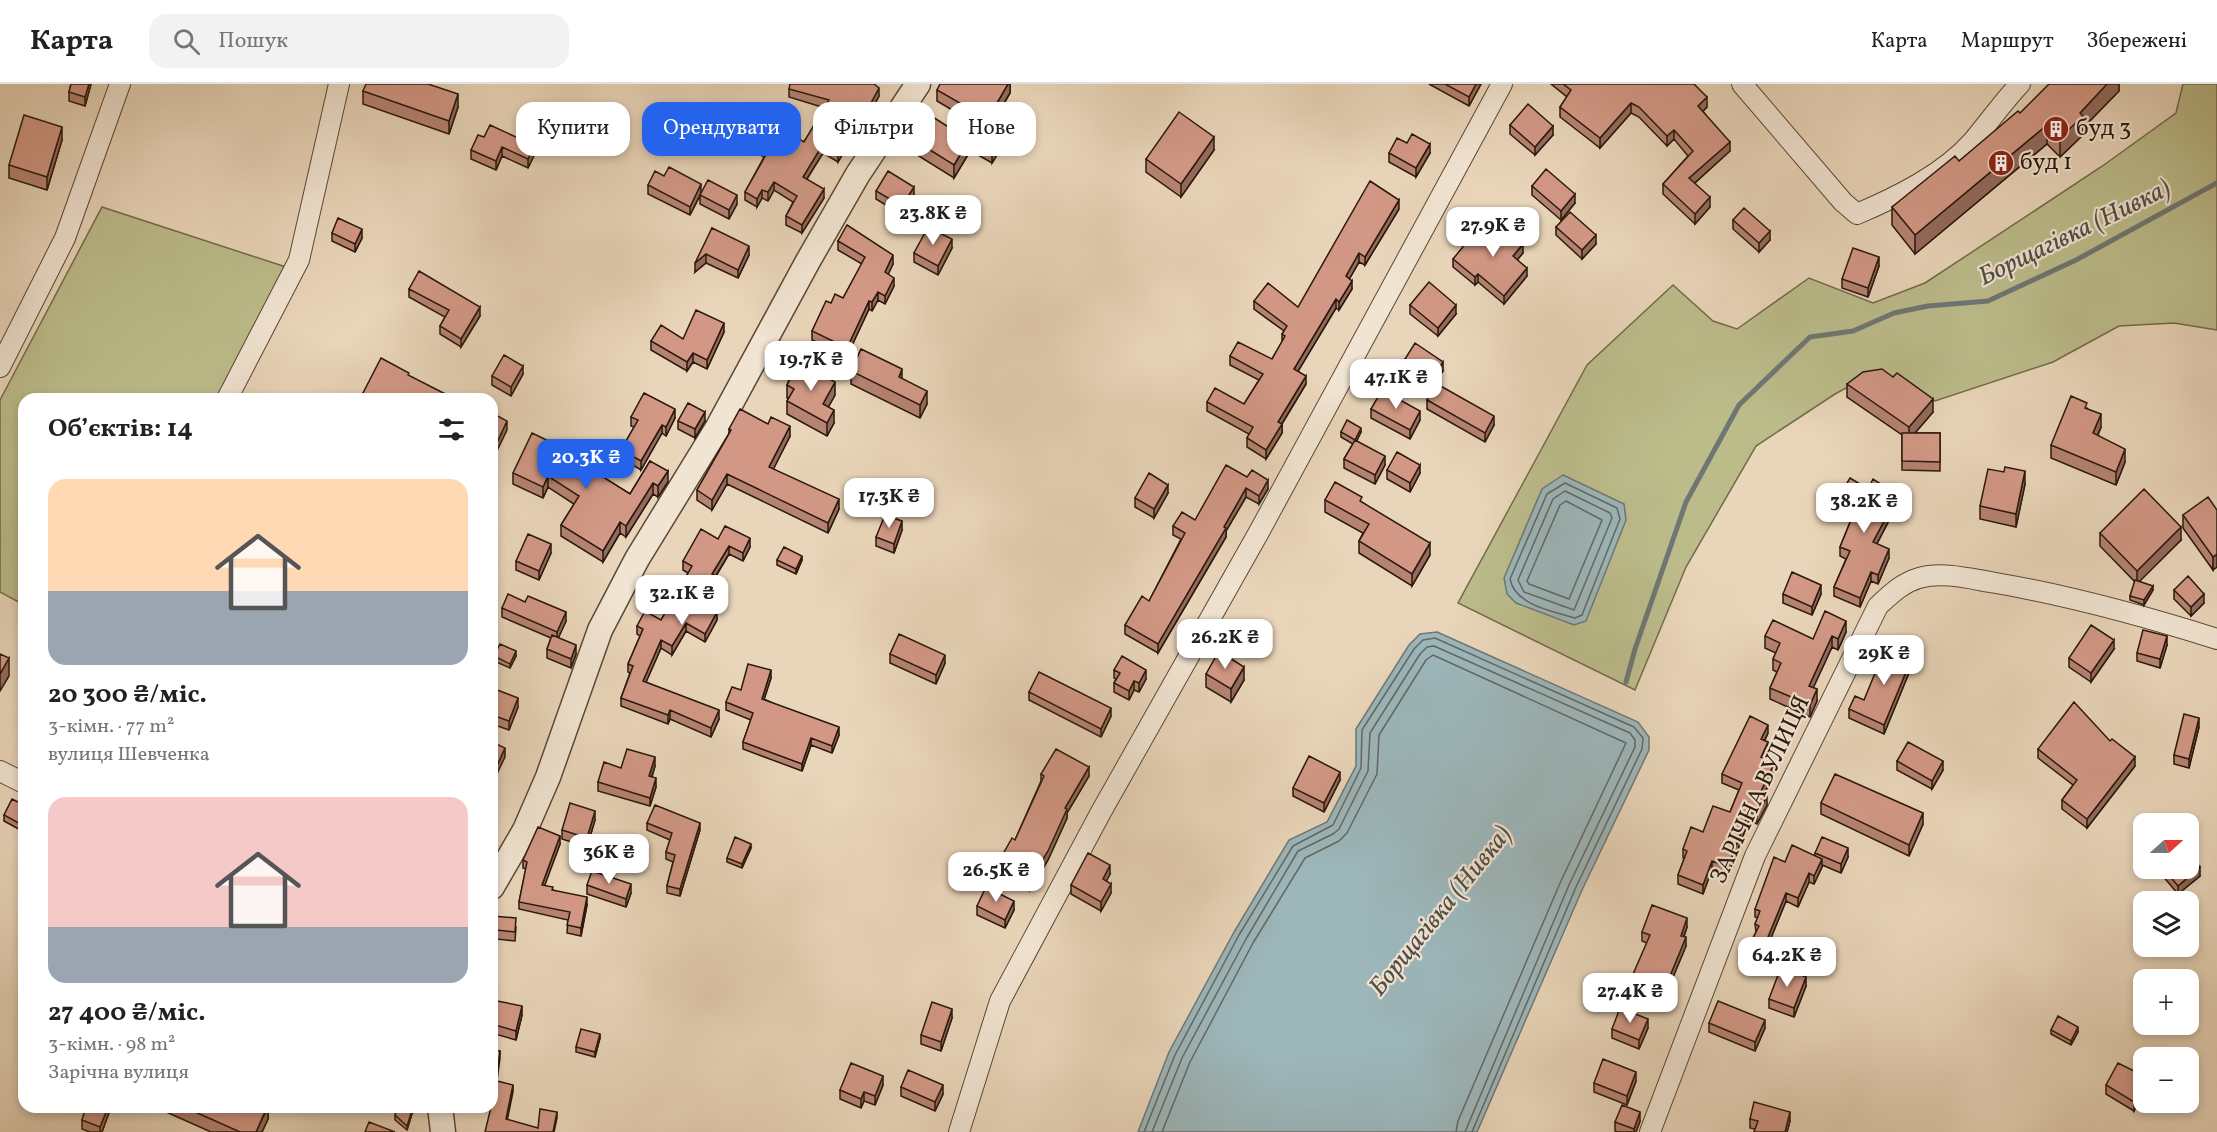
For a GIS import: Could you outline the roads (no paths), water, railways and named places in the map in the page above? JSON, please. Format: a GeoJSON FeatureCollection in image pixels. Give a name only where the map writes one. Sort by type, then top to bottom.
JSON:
{"type":"FeatureCollection","features":[{"type":"Feature","properties":{"kind":"street"},"geometry":{"type":"LineString","coordinates":[[0,367],[65,238],[120,84]]}},
{"type":"Feature","properties":{"kind":"street"},"geometry":{"type":"LineString","coordinates":[[230,393],[299,261],[339,84]]}},
{"type":"Feature","properties":{"kind":"street"},"geometry":{"type":"LineString","coordinates":[[498,877],[525,830],[548,777],[600,630],[637,559],[718,427],[853,184],[918,84]]}},
{"type":"Feature","properties":{"kind":"street"},"geometry":{"type":"LineString","coordinates":[[959,1132],[1000,1001],[1101,812],[1259,532],[1502,84]]}},
{"type":"Feature","properties":{"kind":"street"},"geometry":{"type":"LineString","coordinates":[[1742,84],[1843,202],[1857,214],[1895,198],[1946,164],[1972,142],[2020,84]]}},
{"type":"Feature","properties":{"kind":"street","name":"ЗАРІЧНА ВУЛИЦЯ"},"geometry":{"type":"LineString","coordinates":[[1650,1132],[1755,856],[1878,606],[1902,585],[1921,578],[1952,576],[2014,586],[2127,611],[2217,639]]}},
{"type":"Feature","properties":{"kind":"street"},"geometry":{"type":"LineString","coordinates":[[0,771],[18,780]]}},
{"type":"Feature","properties":{"kind":"street"},"geometry":{"type":"LineString","coordinates":[[441,1113],[443,1132]]}},
{"type":"Feature","properties":{"kind":"water"},"geometry":{"type":"Polygon","coordinates":[[[1563,475],[1624,504],[1626,520],[1586,621],[1574,625],[1516,603],[1507,594],[1504,578],[1542,489],[1563,475]]]}},
{"type":"Feature","properties":{"kind":"water"},"geometry":{"type":"Polygon","coordinates":[[[1437,632],[1638,722],[1649,737],[1649,750],[1582,890],[1477,1132],[1138,1132],[1169,1052],[1234,932],[1289,840],[1327,822],[1356,766],[1356,729],[1409,645],[1420,634],[1437,632]]]}},
{"type":"Feature","properties":{"kind":"waterway","name":"Борщагівка (Нивка)"},"geometry":{"type":"LineString","coordinates":[[1626,682],[1635,649],[1686,502],[1739,405],[1810,337],[1853,331],[1894,313],[1928,306],[1988,301],[2076,260],[2217,183]]}},
{"type":"Feature","properties":{"kind":"place","name":"буд 3"},"geometry":{"type":"Point","coordinates":[2056,129]}},
{"type":"Feature","properties":{"kind":"place","name":"буд 1"},"geometry":{"type":"Point","coordinates":[2001,163]}}]}
